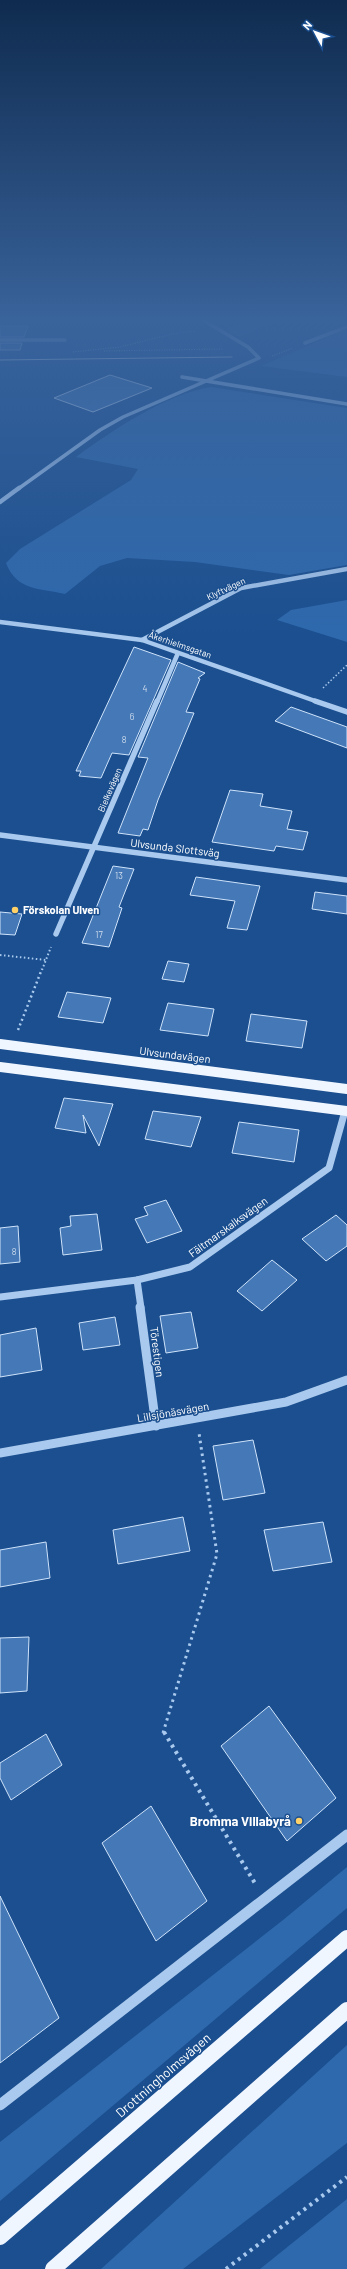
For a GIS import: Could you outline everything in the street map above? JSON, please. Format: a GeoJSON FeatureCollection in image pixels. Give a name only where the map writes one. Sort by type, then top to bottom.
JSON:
{"type":"FeatureCollection","features":[{"type":"Feature","properties":{"kind":"main road","name":"Ulvsundavägen"},"geometry":{"type":"LineString","coordinates":[[0,1044],[347,1089]]}},
{"type":"Feature","properties":{"kind":"main road"},"geometry":{"type":"LineString","coordinates":[[0,1067],[346,1111]]}},
{"type":"Feature","properties":{"kind":"main road","name":"Drottningholmsvägen"},"geometry":{"type":"LineString","coordinates":[[0,2237],[347,1938]]}},
{"type":"Feature","properties":{"kind":"main road"},"geometry":{"type":"LineString","coordinates":[[53,2269],[347,2010]]}},
{"type":"Feature","properties":{"kind":"street"},"geometry":{"type":"LineString","coordinates":[[0,502],[107,426]]}},
{"type":"Feature","properties":{"kind":"street","name":"Klyftvägen"},"geometry":{"type":"LineString","coordinates":[[142,640],[241,588],[262,583],[347,569]]}},
{"type":"Feature","properties":{"kind":"street","name":"Åkerhielmsgatan"},"geometry":{"type":"LineString","coordinates":[[0,622],[142,640],[347,712]]}},
{"type":"Feature","properties":{"kind":"street","name":"Bielkevägen"},"geometry":{"type":"LineString","coordinates":[[56,934],[178,653]]}},
{"type":"Feature","properties":{"kind":"street","name":"Ulvsunda Slottsväg"},"geometry":{"type":"LineString","coordinates":[[0,835],[347,880]]}},
{"type":"Feature","properties":{"kind":"street","name":"Fältmarskalksvägen"},"geometry":{"type":"LineString","coordinates":[[0,1297],[137,1280],[190,1267],[329,1168],[346,1111]]}},
{"type":"Feature","properties":{"kind":"street","name":"Törestigen"},"geometry":{"type":"LineString","coordinates":[[137,1280],[156,1426]]}},
{"type":"Feature","properties":{"kind":"street","name":"Lillsjönäsvägen"},"geometry":{"type":"LineString","coordinates":[[0,1453],[286,1402],[347,1380]]}},
{"type":"Feature","properties":{"kind":"street"},"geometry":{"type":"LineString","coordinates":[[0,2105],[82,2040],[266,1902],[347,1835]]}},
{"type":"Feature","properties":{"kind":"path"},"geometry":{"type":"LineString","coordinates":[[311,699],[347,665]]}},
{"type":"Feature","properties":{"kind":"path"},"geometry":{"type":"LineString","coordinates":[[12,1046],[56,934]]}},
{"type":"Feature","properties":{"kind":"path"},"geometry":{"type":"LineString","coordinates":[[0,955],[46,960]]}},
{"type":"Feature","properties":{"kind":"path"},"geometry":{"type":"LineString","coordinates":[[196,1419],[217,1554],[163,1734],[266,1902]]}},
{"type":"Feature","properties":{"kind":"path"},"geometry":{"type":"LineString","coordinates":[[226,2269],[347,2177]]}},
{"type":"Feature","properties":{"kind":"shaded area"},"geometry":{"type":"Polygon","coordinates":[[[122,426],[347,426],[347,565],[289,575],[195,562],[127,558],[100,566],[65,594],[38,589],[23,584],[16,579],[6,563],[20,549],[131,480],[138,469],[76,457],[122,426]]]}},
{"type":"Feature","properties":{"kind":"shaded area"},"geometry":{"type":"Polygon","coordinates":[[[347,600],[347,642],[277,620],[291,610],[347,600]]]}},
{"type":"Feature","properties":{"kind":"shaded area"},"geometry":{"type":"Polygon","coordinates":[[[347,1867],[347,1908],[0,2201],[0,2142],[283,1920],[347,1867]]]}},
{"type":"Feature","properties":{"kind":"shaded area"},"geometry":{"type":"Polygon","coordinates":[[[347,2045],[347,2143],[183,2269],[101,2269],[347,2045]]]}},
{"type":"Feature","properties":{"kind":"shaded area"},"geometry":{"type":"Polygon","coordinates":[[[347,2199],[347,2269],[260,2269],[347,2199]]]}},
{"type":"Feature","properties":{"kind":"building"},"geometry":{"type":"Polygon","coordinates":[[[134,647],[171,660],[129,755],[112,753],[101,778],[79,776],[81,771],[76,771],[134,647]]]}},
{"type":"Feature","properties":{"kind":"building"},"geometry":{"type":"Polygon","coordinates":[[[178,662],[205,673],[198,678],[200,679],[186,712],[194,713],[158,800],[148,830],[143,829],[140,836],[118,833],[148,758],[138,757],[178,662]]]}},
{"type":"Feature","properties":{"kind":"building"},"geometry":{"type":"Polygon","coordinates":[[[291,707],[347,727],[347,748],[275,721],[291,707]]]}},
{"type":"Feature","properties":{"kind":"building"},"geometry":{"type":"Polygon","coordinates":[[[230,790],[263,794],[260,806],[292,811],[287,829],[308,832],[303,850],[276,846],[274,851],[212,842],[230,790]]]}},
{"type":"Feature","properties":{"kind":"building"},"geometry":{"type":"Polygon","coordinates":[[[113,866],[134,869],[119,907],[122,908],[109,947],[82,943],[113,866]]]}},
{"type":"Feature","properties":{"kind":"building"},"geometry":{"type":"Polygon","coordinates":[[[196,877],[260,886],[247,930],[227,928],[235,901],[190,895],[196,877]]]}},
{"type":"Feature","properties":{"kind":"building"},"geometry":{"type":"Polygon","coordinates":[[[315,892],[347,896],[347,914],[312,909],[315,892]]]}},
{"type":"Feature","properties":{"kind":"building"},"geometry":{"type":"Polygon","coordinates":[[[0,912],[22,914],[15,935],[0,934],[0,912]]]}},
{"type":"Feature","properties":{"kind":"building"},"geometry":{"type":"Polygon","coordinates":[[[168,961],[189,964],[184,982],[162,979],[168,961]]]}},
{"type":"Feature","properties":{"kind":"building"},"geometry":{"type":"Polygon","coordinates":[[[67,992],[111,998],[103,1023],[58,1017],[67,992]]]}},
{"type":"Feature","properties":{"kind":"building"},"geometry":{"type":"Polygon","coordinates":[[[168,1003],[214,1009],[208,1036],[160,1030],[168,1003]]]}},
{"type":"Feature","properties":{"kind":"building"},"geometry":{"type":"Polygon","coordinates":[[[251,1014],[307,1021],[302,1048],[246,1041],[251,1014]]]}},
{"type":"Feature","properties":{"kind":"building"},"geometry":{"type":"Polygon","coordinates":[[[64,1098],[113,1104],[99,1146],[83,1115],[86,1133],[55,1128],[64,1098]]]}},
{"type":"Feature","properties":{"kind":"building"},"geometry":{"type":"Polygon","coordinates":[[[153,1111],[201,1117],[191,1147],[145,1139],[153,1111]]]}},
{"type":"Feature","properties":{"kind":"building"},"geometry":{"type":"Polygon","coordinates":[[[239,1122],[299,1130],[294,1162],[232,1153],[239,1122]]]}},
{"type":"Feature","properties":{"kind":"building"},"geometry":{"type":"Polygon","coordinates":[[[166,1200],[182,1231],[147,1243],[135,1219],[148,1215],[144,1207],[166,1200]]]}},
{"type":"Feature","properties":{"kind":"building"},"geometry":{"type":"Polygon","coordinates":[[[97,1214],[102,1250],[63,1255],[60,1228],[71,1226],[70,1216],[97,1214]]]}},
{"type":"Feature","properties":{"kind":"building"},"geometry":{"type":"Polygon","coordinates":[[[336,1215],[347,1225],[347,1246],[326,1261],[302,1239],[336,1215]]]}},
{"type":"Feature","properties":{"kind":"building"},"geometry":{"type":"Polygon","coordinates":[[[18,1226],[20,1262],[0,1264],[0,1228],[18,1226]]]}},
{"type":"Feature","properties":{"kind":"building"},"geometry":{"type":"Polygon","coordinates":[[[272,1260],[297,1280],[262,1311],[237,1291],[272,1260]]]}},
{"type":"Feature","properties":{"kind":"building"},"geometry":{"type":"Polygon","coordinates":[[[191,1312],[198,1348],[166,1353],[160,1316],[191,1312]]]}},
{"type":"Feature","properties":{"kind":"building"},"geometry":{"type":"Polygon","coordinates":[[[115,1317],[120,1345],[83,1350],[79,1323],[115,1317]]]}},
{"type":"Feature","properties":{"kind":"building"},"geometry":{"type":"Polygon","coordinates":[[[36,1328],[42,1370],[0,1377],[0,1335],[36,1328]]]}},
{"type":"Feature","properties":{"kind":"building"},"geometry":{"type":"Polygon","coordinates":[[[253,1440],[265,1493],[223,1500],[213,1446],[253,1440]]]}},
{"type":"Feature","properties":{"kind":"building"},"geometry":{"type":"Polygon","coordinates":[[[183,1517],[190,1551],[118,1564],[113,1530],[183,1517]]]}},
{"type":"Feature","properties":{"kind":"building"},"geometry":{"type":"Polygon","coordinates":[[[323,1522],[332,1562],[273,1571],[264,1530],[323,1522]]]}},
{"type":"Feature","properties":{"kind":"building"},"geometry":{"type":"Polygon","coordinates":[[[46,1542],[50,1578],[0,1587],[0,1550],[46,1542]]]}},
{"type":"Feature","properties":{"kind":"building"},"geometry":{"type":"Polygon","coordinates":[[[29,1637],[27,1691],[0,1693],[0,1638],[29,1637]]]}},
{"type":"Feature","properties":{"kind":"building"},"geometry":{"type":"Polygon","coordinates":[[[269,1706],[336,1798],[287,1841],[221,1746],[269,1706]]]}},
{"type":"Feature","properties":{"kind":"building"},"geometry":{"type":"Polygon","coordinates":[[[46,1734],[62,1765],[11,1800],[0,1778],[0,1763],[46,1734]]]}},
{"type":"Feature","properties":{"kind":"building"},"geometry":{"type":"Polygon","coordinates":[[[151,1806],[207,1901],[156,1941],[102,1843],[151,1806]]]}},
{"type":"Feature","properties":{"kind":"building"},"geometry":{"type":"Polygon","coordinates":[[[0,1896],[59,2018],[0,2063],[0,1896]]]}},
{"type":"Feature","properties":{"kind":"place","name":"Förskolan Ulven"},"geometry":{"type":"Point","coordinates":[15,910]}},
{"type":"Feature","properties":{"kind":"place","name":"Bromma Villabyrå"},"geometry":{"type":"Point","coordinates":[299,1821]}}]}
